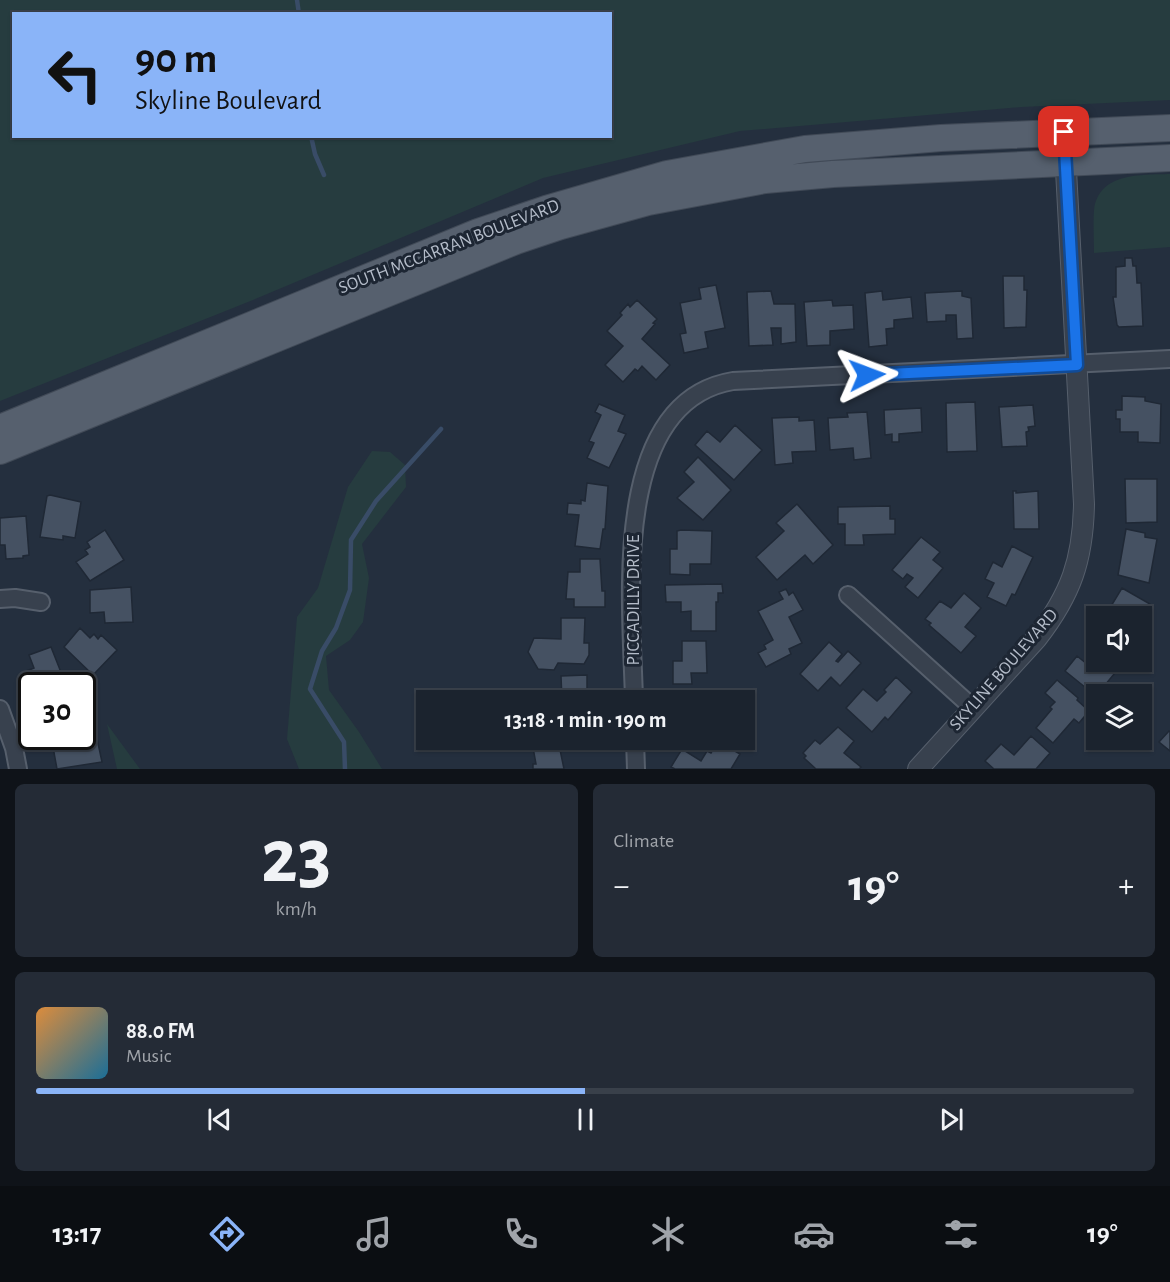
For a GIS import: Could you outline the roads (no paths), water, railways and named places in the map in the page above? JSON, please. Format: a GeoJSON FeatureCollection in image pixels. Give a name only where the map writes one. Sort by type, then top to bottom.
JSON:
{"type":"FeatureCollection","features":[{"type":"Feature","properties":{"kind":"main road","name":"SOUTH MCCARRAN BOULEVARD"},"geometry":{"type":"LineString","coordinates":[[0,428],[478,232],[546,208],[667,174],[805,149],[941,138],[1170,128]]}},
{"type":"Feature","properties":{"kind":"main road","name":"SOUTH MCCARRAN BOULEVARD"},"geometry":{"type":"LineString","coordinates":[[0,451],[516,241],[648,202],[765,180],[833,174],[1170,158]]}},
{"type":"Feature","properties":{"kind":"street","name":"SKYLINE BOULEVARD"},"geometry":{"type":"LineString","coordinates":[[918,769],[1037,638],[1066,595],[1075,573],[1084,529],[1084,504],[1064,132]]}},
{"type":"Feature","properties":{"kind":"street","name":"PICCADILLY DRIVE"},"geometry":{"type":"LineString","coordinates":[[634,690],[632,537],[645,472],[664,428],[683,404],[707,387],[733,381],[1170,360]]}},
{"type":"Feature","properties":{"kind":"street"},"geometry":{"type":"LineString","coordinates":[[848,595],[973,708]]}},
{"type":"Feature","properties":{"kind":"street"},"geometry":{"type":"LineString","coordinates":[[0,599],[15,598],[41,602]]}},
{"type":"Feature","properties":{"kind":"street"},"geometry":{"type":"LineString","coordinates":[[0,709],[14,748],[18,769]]}},
{"type":"Feature","properties":{"kind":"street"},"geometry":{"type":"LineString","coordinates":[[635,750],[636,769]]}},
{"type":"Feature","properties":{"kind":"waterway"},"geometry":{"type":"LineString","coordinates":[[297,0],[299,12]]}},
{"type":"Feature","properties":{"kind":"waterway"},"geometry":{"type":"LineString","coordinates":[[311,138],[324,175]]}},
{"type":"Feature","properties":{"kind":"waterway"},"geometry":{"type":"LineString","coordinates":[[345,769],[344,742],[310,689],[322,651],[336,628],[350,590],[351,540],[376,501],[441,429]]}}]}
